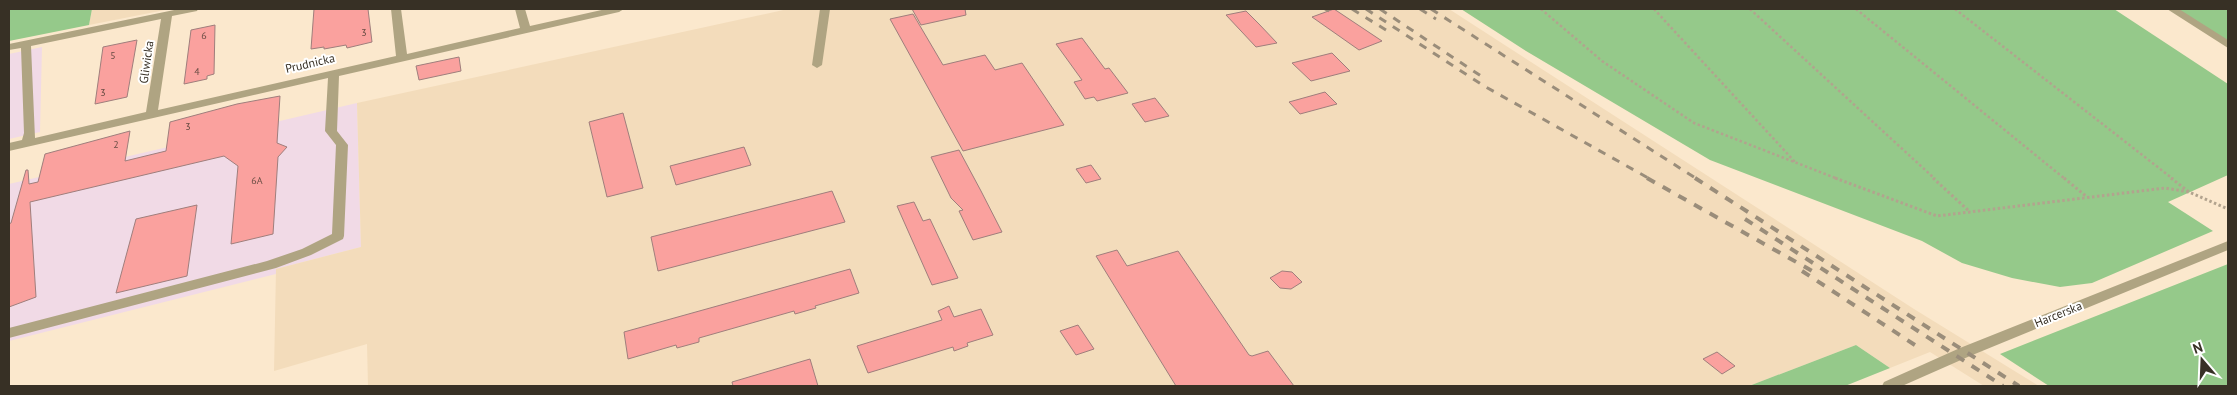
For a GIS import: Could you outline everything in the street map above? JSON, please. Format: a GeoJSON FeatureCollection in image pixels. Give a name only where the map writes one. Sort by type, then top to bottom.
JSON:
{"type":"FeatureCollection","features":[{"type":"Feature","properties":{"kind":"street"},"geometry":{"type":"LineString","coordinates":[[9,47],[194,9]]}},
{"type":"Feature","properties":{"kind":"street"},"geometry":{"type":"LineString","coordinates":[[396,9],[402,57]]}},
{"type":"Feature","properties":{"kind":"street"},"geometry":{"type":"LineString","coordinates":[[520,9],[525,28]]}},
{"type":"Feature","properties":{"kind":"street","name":"Prudnicka"},"geometry":{"type":"LineString","coordinates":[[9,147],[525,28],[619,9]]}},
{"type":"Feature","properties":{"kind":"street"},"geometry":{"type":"LineString","coordinates":[[817,65],[825,9]]}},
{"type":"Feature","properties":{"kind":"street"},"geometry":{"type":"LineString","coordinates":[[2172,9],[2228,44]]}},
{"type":"Feature","properties":{"kind":"street","name":"Gliwicka"},"geometry":{"type":"LineString","coordinates":[[152,114],[167,14]]}},
{"type":"Feature","properties":{"kind":"street"},"geometry":{"type":"LineString","coordinates":[[26,44],[30,133],[28,142]]}},
{"type":"Feature","properties":{"kind":"street"},"geometry":{"type":"LineString","coordinates":[[9,333],[271,263],[298,255],[338,236],[342,145],[331,131],[334,72]]}},
{"type":"Feature","properties":{"kind":"street","name":"Harcerska"},"geometry":{"type":"LineString","coordinates":[[1896,385],[1965,352],[2228,245]]}},
{"type":"Feature","properties":{"kind":"path"},"geometry":{"type":"LineString","coordinates":[[1541,9],[1602,61],[1694,123],[1937,216],[2165,188],[2189,192],[2228,208]]}},
{"type":"Feature","properties":{"kind":"path"},"geometry":{"type":"LineString","coordinates":[[1654,9],[1797,164]]}},
{"type":"Feature","properties":{"kind":"path"},"geometry":{"type":"LineString","coordinates":[[1750,9],[1970,212]]}},
{"type":"Feature","properties":{"kind":"path"},"geometry":{"type":"LineString","coordinates":[[1856,9],[2087,197]]}},
{"type":"Feature","properties":{"kind":"path"},"geometry":{"type":"LineString","coordinates":[[1955,9],[2189,192]]}},
{"type":"Feature","properties":{"kind":"shaded area"},"geometry":{"type":"Polygon","coordinates":[[[92,9],[170,9],[89,25],[92,9]]]}},
{"type":"Feature","properties":{"kind":"shaded area"},"geometry":{"type":"Polygon","coordinates":[[[788,9],[1449,9],[1914,309],[2039,386],[1984,386],[1930,352],[1890,368],[1856,345],[1749,386],[368,386],[367,344],[274,371],[276,269],[361,247],[357,103],[788,9]]]}},
{"type":"Feature","properties":{"kind":"shaded area"},"geometry":{"type":"Polygon","coordinates":[[[42,47],[40,132],[9,139],[9,54],[42,47]]]}},
{"type":"Feature","properties":{"kind":"shaded area"},"geometry":{"type":"Polygon","coordinates":[[[357,103],[361,247],[276,269],[276,274],[9,341],[9,184],[357,103]]]}},
{"type":"Feature","properties":{"kind":"green space"},"geometry":{"type":"Polygon","coordinates":[[[9,9],[92,9],[89,25],[9,41],[9,9]]]}},
{"type":"Feature","properties":{"kind":"green space"},"geometry":{"type":"Polygon","coordinates":[[[1461,9],[2114,9],[2228,84],[2228,175],[2168,202],[2213,231],[2092,283],[2060,287],[2012,278],[1962,263],[1922,241],[1710,160],[1526,51],[1461,9]]]}},
{"type":"Feature","properties":{"kind":"green space"},"geometry":{"type":"Polygon","coordinates":[[[2172,9],[2228,9],[2228,45],[2172,9]]]}},
{"type":"Feature","properties":{"kind":"green space"},"geometry":{"type":"Polygon","coordinates":[[[2228,264],[2228,386],[2049,386],[2000,354],[2228,264]]]}},
{"type":"Feature","properties":{"kind":"green space"},"geometry":{"type":"Polygon","coordinates":[[[1856,345],[1890,368],[1845,386],[1749,386],[1856,345]]]}},
{"type":"Feature","properties":{"kind":"building"},"geometry":{"type":"Polygon","coordinates":[[[314,9],[368,9],[372,42],[347,48],[346,45],[311,49],[314,9]]]}},
{"type":"Feature","properties":{"kind":"building"},"geometry":{"type":"Polygon","coordinates":[[[912,9],[965,9],[966,15],[921,25],[912,9]]]}},
{"type":"Feature","properties":{"kind":"building"},"geometry":{"type":"Polygon","coordinates":[[[1334,9],[1382,41],[1359,50],[1312,17],[1334,9]]]}},
{"type":"Feature","properties":{"kind":"building"},"geometry":{"type":"Polygon","coordinates":[[[1246,11],[1277,43],[1256,47],[1226,15],[1246,11]]]}},
{"type":"Feature","properties":{"kind":"building"},"geometry":{"type":"Polygon","coordinates":[[[913,14],[943,65],[985,55],[995,70],[1022,63],[1064,125],[963,151],[890,19],[913,14]]]}},
{"type":"Feature","properties":{"kind":"building"},"geometry":{"type":"Polygon","coordinates":[[[215,25],[214,74],[207,76],[207,79],[184,84],[191,30],[215,25]]]}},
{"type":"Feature","properties":{"kind":"building"},"geometry":{"type":"Polygon","coordinates":[[[1082,38],[1105,69],[1109,68],[1128,93],[1097,101],[1094,97],[1085,99],[1074,82],[1082,80],[1056,44],[1082,38]]]}},
{"type":"Feature","properties":{"kind":"building"},"geometry":{"type":"Polygon","coordinates":[[[137,40],[127,97],[95,104],[103,47],[137,40]]]}},
{"type":"Feature","properties":{"kind":"building"},"geometry":{"type":"Polygon","coordinates":[[[1332,53],[1350,71],[1311,81],[1292,63],[1332,53]]]}},
{"type":"Feature","properties":{"kind":"building"},"geometry":{"type":"Polygon","coordinates":[[[459,57],[461,71],[419,80],[416,66],[459,57]]]}},
{"type":"Feature","properties":{"kind":"building"},"geometry":{"type":"Polygon","coordinates":[[[1325,92],[1337,104],[1300,114],[1289,102],[1325,92]]]}},
{"type":"Feature","properties":{"kind":"building"},"geometry":{"type":"Polygon","coordinates":[[[280,96],[277,143],[287,147],[278,157],[273,234],[231,244],[238,166],[224,156],[30,202],[36,297],[9,307],[9,224],[11,223],[26,170],[28,170],[29,184],[38,182],[45,154],[130,131],[125,161],[166,151],[170,122],[237,104],[280,96]]]}},
{"type":"Feature","properties":{"kind":"building"},"geometry":{"type":"Polygon","coordinates":[[[1155,98],[1169,116],[1145,122],[1132,104],[1155,98]]]}},
{"type":"Feature","properties":{"kind":"building"},"geometry":{"type":"Polygon","coordinates":[[[623,113],[643,188],[607,197],[589,122],[623,113]]]}},
{"type":"Feature","properties":{"kind":"building"},"geometry":{"type":"Polygon","coordinates":[[[744,147],[751,165],[676,185],[670,166],[744,147]]]}},
{"type":"Feature","properties":{"kind":"building"},"geometry":{"type":"Polygon","coordinates":[[[959,150],[1002,232],[973,240],[959,211],[963,210],[951,198],[931,157],[959,150]]]}},
{"type":"Feature","properties":{"kind":"building"},"geometry":{"type":"Polygon","coordinates":[[[1091,165],[1101,179],[1086,183],[1076,169],[1091,165]]]}},
{"type":"Feature","properties":{"kind":"building"},"geometry":{"type":"Polygon","coordinates":[[[832,191],[845,222],[658,271],[651,237],[832,191]]]}},
{"type":"Feature","properties":{"kind":"building"},"geometry":{"type":"Polygon","coordinates":[[[914,202],[923,221],[930,219],[958,278],[932,285],[897,206],[914,202]]]}},
{"type":"Feature","properties":{"kind":"building"},"geometry":{"type":"Polygon","coordinates":[[[197,205],[187,276],[116,293],[136,219],[197,205]]]}},
{"type":"Feature","properties":{"kind":"building"},"geometry":{"type":"Polygon","coordinates":[[[1117,250],[1127,266],[1178,251],[1249,355],[1252,356],[1268,351],[1294,386],[1176,386],[1096,256],[1117,250]]]}},
{"type":"Feature","properties":{"kind":"building"},"geometry":{"type":"Polygon","coordinates":[[[850,269],[859,293],[795,314],[794,311],[699,338],[699,342],[677,348],[676,345],[628,359],[624,332],[850,269]]]}},
{"type":"Feature","properties":{"kind":"building"},"geometry":{"type":"Polygon","coordinates":[[[1282,271],[1292,272],[1302,282],[1291,289],[1280,288],[1270,278],[1282,271]]]}},
{"type":"Feature","properties":{"kind":"building"},"geometry":{"type":"Polygon","coordinates":[[[949,306],[954,317],[981,309],[993,335],[967,343],[968,346],[954,351],[953,347],[868,373],[857,346],[942,320],[938,311],[949,306]]]}},
{"type":"Feature","properties":{"kind":"building"},"geometry":{"type":"Polygon","coordinates":[[[1078,325],[1094,349],[1076,355],[1060,331],[1078,325]]]}},
{"type":"Feature","properties":{"kind":"building"},"geometry":{"type":"Polygon","coordinates":[[[1717,352],[1735,366],[1722,374],[1703,359],[1717,352]]]}},
{"type":"Feature","properties":{"kind":"building"},"geometry":{"type":"Polygon","coordinates":[[[810,359],[818,386],[733,386],[732,382],[810,359]]]}},
{"type":"Feature","properties":{"kind":"railway"},"geometry":{"type":"LineString","coordinates":[[1325,9],[1329,11]]}},
{"type":"Feature","properties":{"kind":"railway"},"geometry":{"type":"LineString","coordinates":[[1352,9],[1386,30]]}},
{"type":"Feature","properties":{"kind":"railway"},"geometry":{"type":"LineString","coordinates":[[1366,9],[1484,86],[1650,179]]}},
{"type":"Feature","properties":{"kind":"railway"},"geometry":{"type":"LineString","coordinates":[[1380,9],[1481,76]]}},
{"type":"Feature","properties":{"kind":"railway"},"geometry":{"type":"LineString","coordinates":[[1420,9],[1436,19]]}},
{"type":"Feature","properties":{"kind":"railway"},"geometry":{"type":"LineString","coordinates":[[1431,9],[1697,179]]}},
{"type":"Feature","properties":{"kind":"railway"},"geometry":{"type":"LineString","coordinates":[[1647,178],[1814,272]]}},
{"type":"Feature","properties":{"kind":"railway"},"geometry":{"type":"LineString","coordinates":[[1695,178],[2019,386]]}},
{"type":"Feature","properties":{"kind":"railway"},"geometry":{"type":"LineString","coordinates":[[1745,219],[2003,386]]}},
{"type":"Feature","properties":{"kind":"railway"},"geometry":{"type":"LineString","coordinates":[[1802,271],[1918,347]]}}]}
